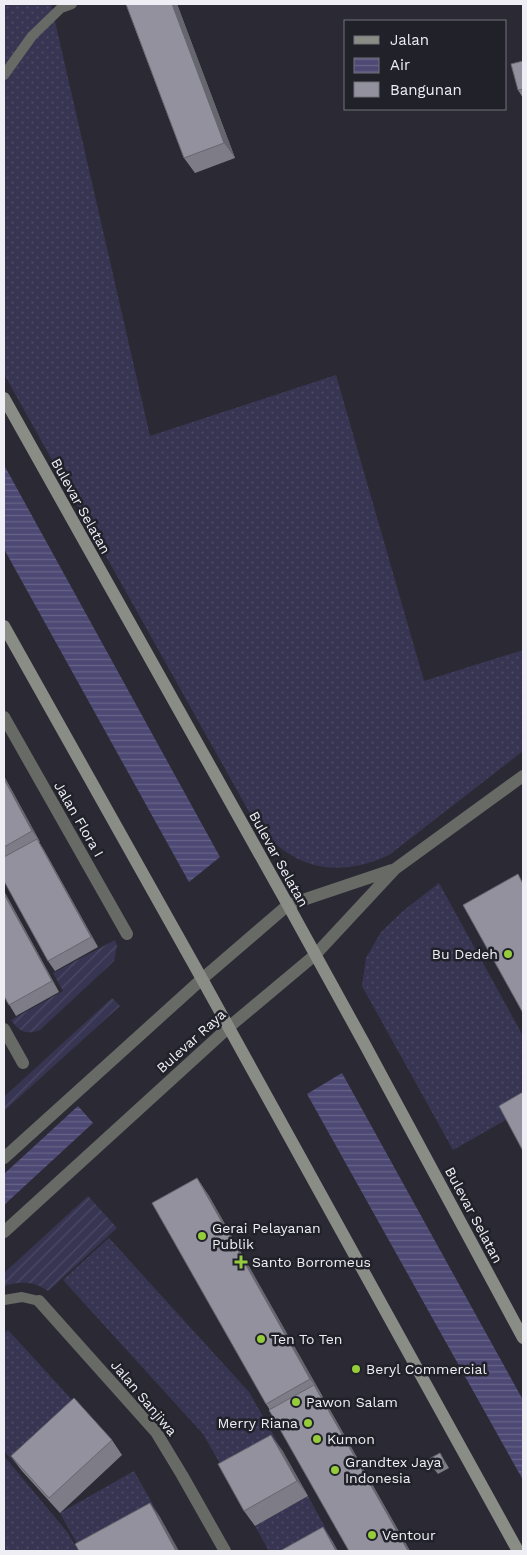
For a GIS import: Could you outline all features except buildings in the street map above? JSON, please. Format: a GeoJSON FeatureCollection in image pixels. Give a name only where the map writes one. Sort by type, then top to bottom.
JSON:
{"type":"FeatureCollection","features":[{"type":"Feature","properties":{"kind":"main road","name":"Bulevar Selatan"},"geometry":{"type":"LineString","coordinates":[[4,398],[288,905],[523,1338]]}},
{"type":"Feature","properties":{"kind":"main road"},"geometry":{"type":"LineString","coordinates":[[4,626],[202,979],[518,1551]]}},
{"type":"Feature","properties":{"kind":"street","name":"Jalan Flora I"},"geometry":{"type":"LineString","coordinates":[[4,717],[127,934]]}},
{"type":"Feature","properties":{"kind":"street","name":"Bulevar Raya"},"geometry":{"type":"LineString","coordinates":[[4,1232],[228,1027],[315,955],[395,869],[523,776]]}},
{"type":"Feature","properties":{"kind":"street","name":"Bulevar Raya"},"geometry":{"type":"LineString","coordinates":[[4,1158],[202,979],[288,905],[395,869]]}},
{"type":"Feature","properties":{"kind":"street"},"geometry":{"type":"LineString","coordinates":[[4,1029],[22,1063]]}},
{"type":"Feature","properties":{"kind":"street","name":"Jalan Sanjiwa"},"geometry":{"type":"LineString","coordinates":[[39,1302],[156,1432],[225,1551]]}},
{"type":"Feature","properties":{"kind":"lane"},"geometry":{"type":"LineString","coordinates":[[4,75],[32,36],[61,8],[72,4]]}},
{"type":"Feature","properties":{"kind":"lane"},"geometry":{"type":"LineString","coordinates":[[4,1300],[22,1297],[39,1302]]}},
{"type":"Feature","properties":{"kind":"shaded area"},"geometry":{"type":"Polygon","coordinates":[[[4,4],[51,4],[150,436],[336,375],[424,681],[523,650],[523,751],[389,855],[368,863],[349,867],[330,868],[313,864],[296,858],[280,848],[252,817],[4,374],[4,4]]]}},
{"type":"Feature","properties":{"kind":"shaded area"},"geometry":{"type":"Polygon","coordinates":[[[439,883],[523,1036],[523,1110],[453,1150],[362,986],[366,958],[381,932],[403,911],[439,883]]]}},
{"type":"Feature","properties":{"kind":"shaded area"},"geometry":{"type":"Polygon","coordinates":[[[115,940],[117,946],[114,961],[40,1030],[27,1032],[20,1030],[14,1024],[11,1020],[63,991],[53,973],[115,940]]]}},
{"type":"Feature","properties":{"kind":"shaded area"},"geometry":{"type":"Polygon","coordinates":[[[112,998],[120,1006],[4,1111],[4,1097],[112,998]]]}},
{"type":"Feature","properties":{"kind":"shaded area"},"geometry":{"type":"Polygon","coordinates":[[[88,1196],[117,1228],[48,1291],[37,1285],[27,1283],[4,1286],[4,1273],[88,1196]]]}},
{"type":"Feature","properties":{"kind":"shaded area"},"geometry":{"type":"Polygon","coordinates":[[[109,1238],[249,1392],[282,1450],[229,1479],[203,1434],[63,1280],[109,1238]]]}},
{"type":"Feature","properties":{"kind":"shaded area"},"geometry":{"type":"Polygon","coordinates":[[[8,1330],[84,1413],[22,1471],[4,1451],[4,1333],[8,1330]]]}},
{"type":"Feature","properties":{"kind":"shaded area"},"geometry":{"type":"Polygon","coordinates":[[[4,1456],[68,1533],[78,1551],[4,1551],[4,1456]]]}},
{"type":"Feature","properties":{"kind":"shaded area"},"geometry":{"type":"Polygon","coordinates":[[[134,1471],[160,1517],[99,1551],[81,1551],[60,1513],[134,1471]]]}},
{"type":"Feature","properties":{"kind":"shaded area"},"geometry":{"type":"Polygon","coordinates":[[[308,1496],[333,1542],[317,1551],[269,1551],[255,1526],[308,1496]]]}},
{"type":"Feature","properties":{"kind":"water"},"geometry":{"type":"Polygon","coordinates":[[[4,465],[220,857],[189,882],[4,549],[4,465]]]}},
{"type":"Feature","properties":{"kind":"water"},"geometry":{"type":"Polygon","coordinates":[[[342,1073],[523,1400],[523,1480],[307,1094],[342,1073]]]}},
{"type":"Feature","properties":{"kind":"water"},"geometry":{"type":"Polygon","coordinates":[[[78,1106],[93,1123],[4,1205],[4,1174],[78,1106]]]}},
{"type":"Feature","properties":{"kind":"place","name":"Bu Dedeh"},"geometry":{"type":"Point","coordinates":[508,954]}},
{"type":"Feature","properties":{"kind":"place","name":"Gerai Pelayanan Publik"},"geometry":{"type":"Point","coordinates":[202,1236]}},
{"type":"Feature","properties":{"kind":"place","name":"Santo Borromeus"},"geometry":{"type":"Point","coordinates":[241,1262]}},
{"type":"Feature","properties":{"kind":"place","name":"Ten To Ten"},"geometry":{"type":"Point","coordinates":[261,1339]}},
{"type":"Feature","properties":{"kind":"place","name":"Beryl Commercial"},"geometry":{"type":"Point","coordinates":[356,1369]}},
{"type":"Feature","properties":{"kind":"place","name":"Pawon Salam"},"geometry":{"type":"Point","coordinates":[296,1402]}},
{"type":"Feature","properties":{"kind":"place","name":"Merry Riana"},"geometry":{"type":"Point","coordinates":[308,1423]}},
{"type":"Feature","properties":{"kind":"place","name":"Kumon"},"geometry":{"type":"Point","coordinates":[317,1439]}},
{"type":"Feature","properties":{"kind":"place","name":"Grandtex Jaya Indonesia"},"geometry":{"type":"Point","coordinates":[335,1470]}},
{"type":"Feature","properties":{"kind":"place","name":"Ventour"},"geometry":{"type":"Point","coordinates":[372,1535]}}]}
